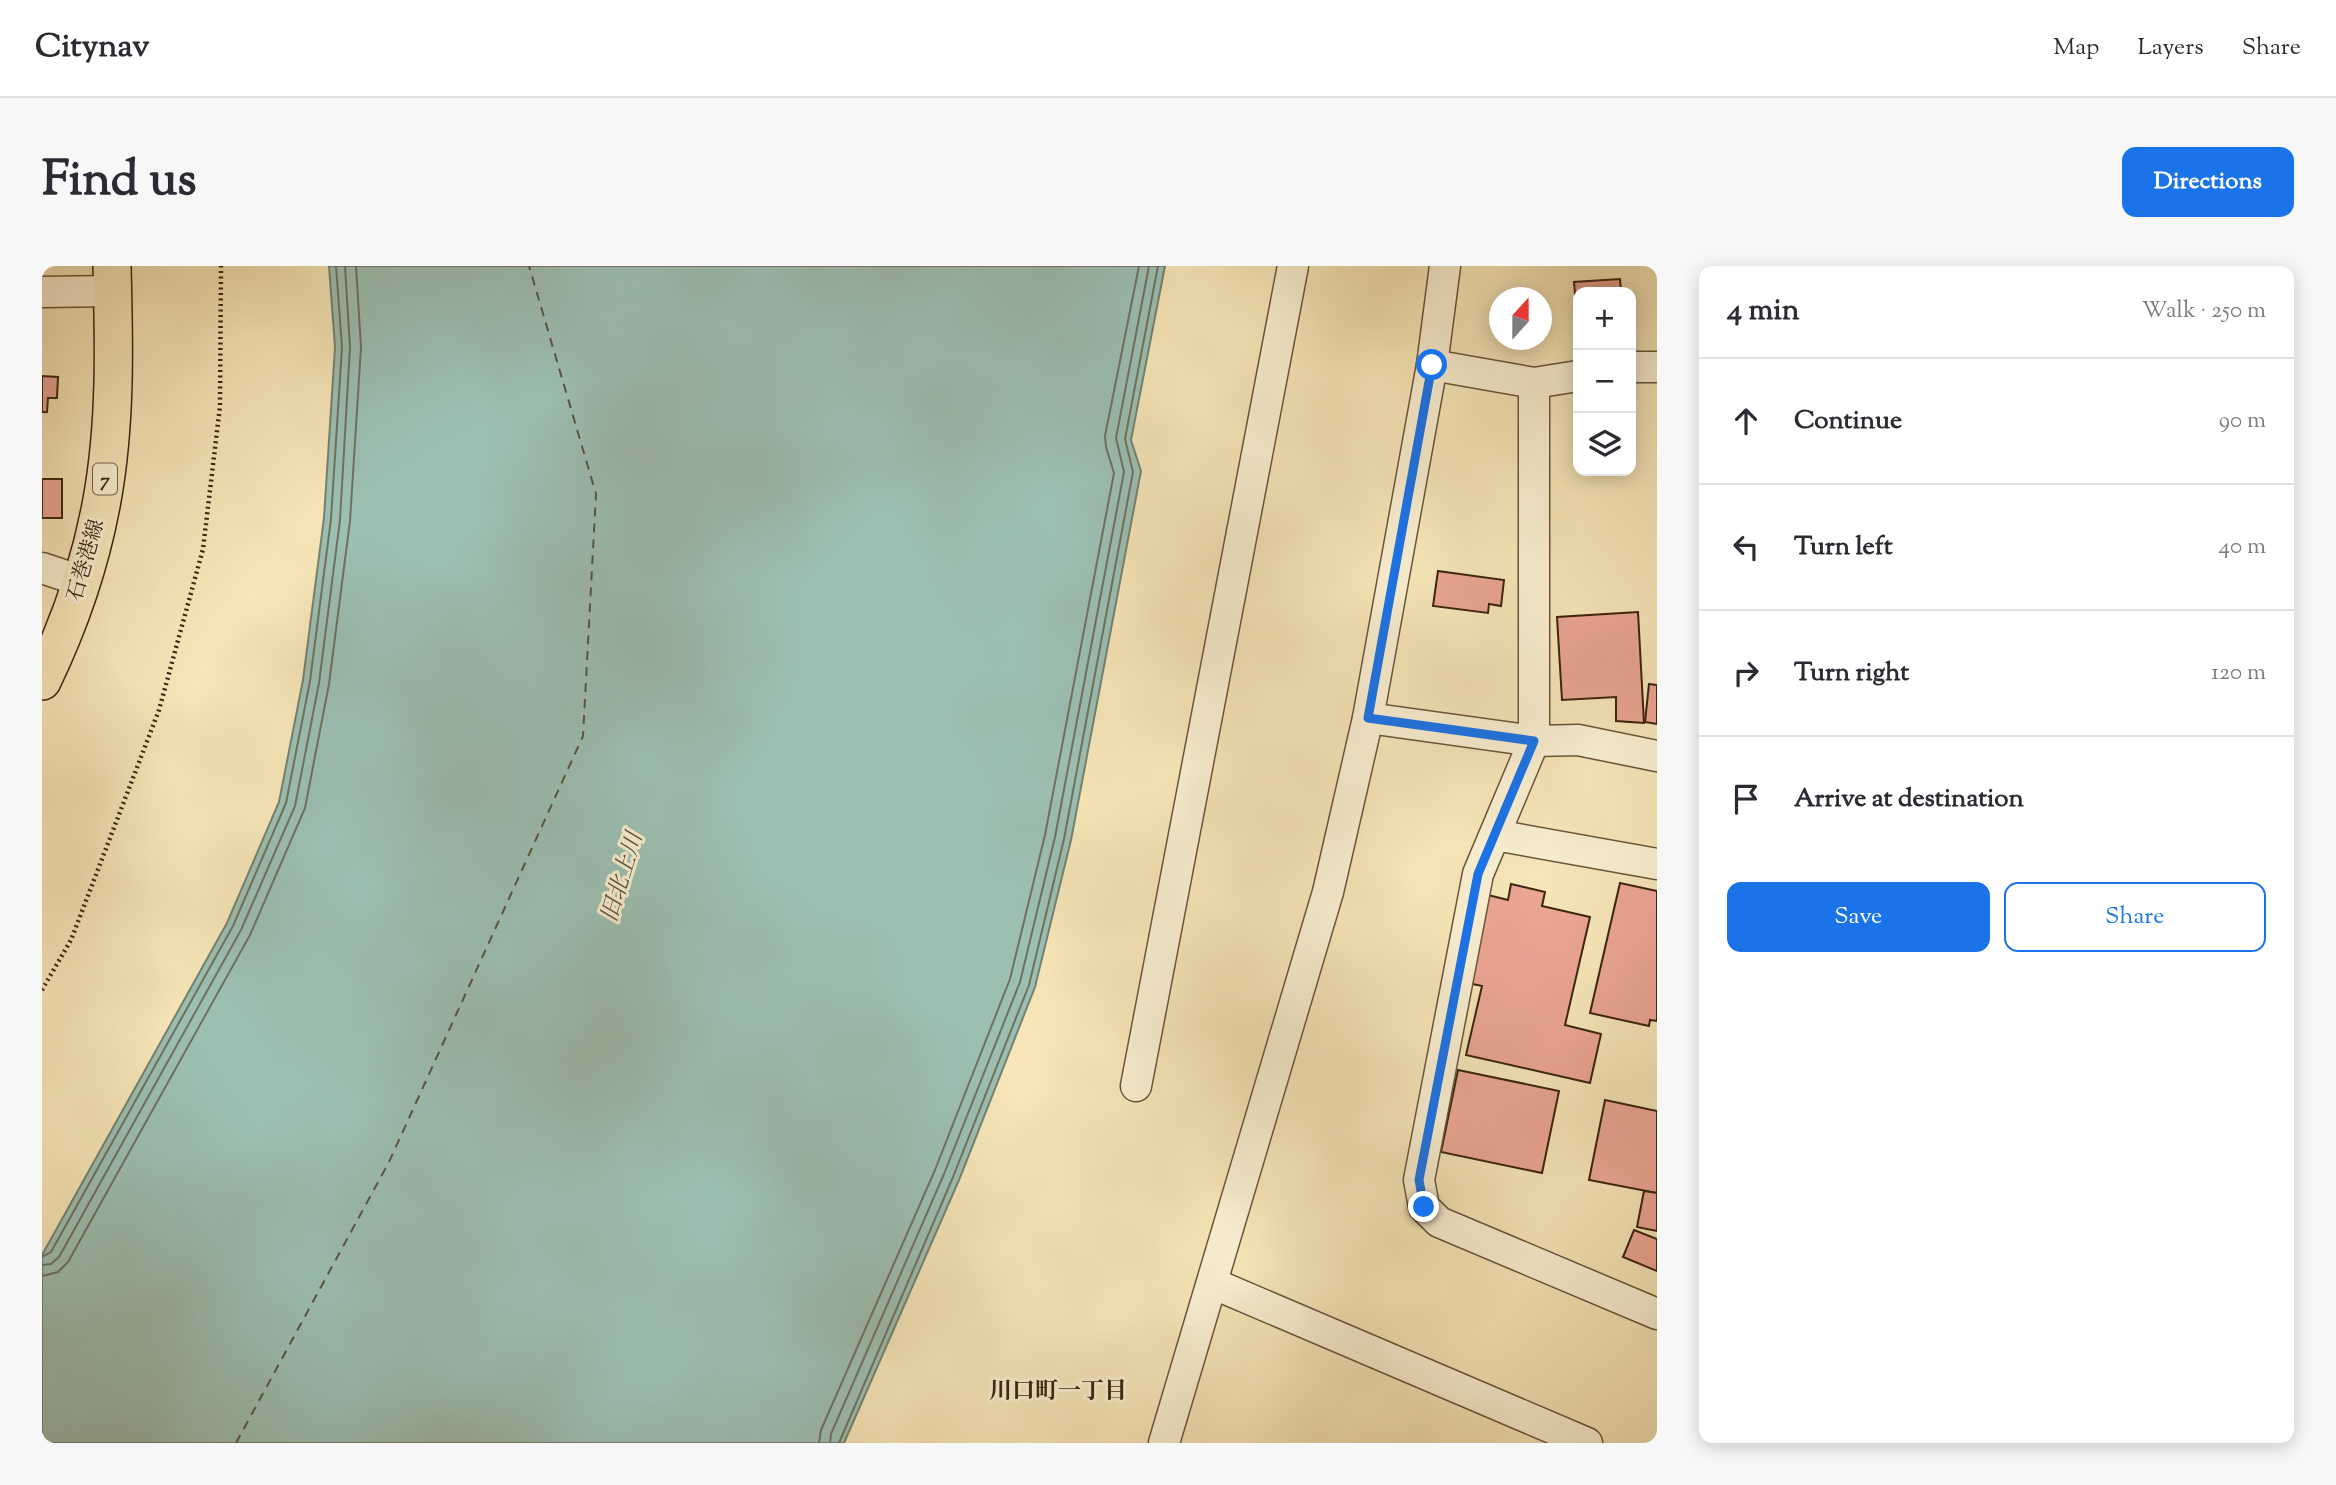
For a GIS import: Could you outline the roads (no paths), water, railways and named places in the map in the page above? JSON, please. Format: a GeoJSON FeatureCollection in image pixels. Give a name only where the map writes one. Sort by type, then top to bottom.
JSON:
{"type":"FeatureCollection","features":[{"type":"Feature","properties":{"kind":"main road","name":"石巻港線"},"geometry":{"type":"LineString","coordinates":[[42,681],[81,581],[102,501],[111,430],[113,278]]}},
{"type":"Feature","properties":{"kind":"street"},"geometry":{"type":"LineString","coordinates":[[1136,1086],[1293,266]]}},
{"type":"Feature","properties":{"kind":"street"},"geometry":{"type":"LineString","coordinates":[[1164,1443],[1328,892],[1368,718],[1432,365],[1445,266]]}},
{"type":"Feature","properties":{"kind":"street"},"geometry":{"type":"LineString","coordinates":[[42,292],[113,278]]}},
{"type":"Feature","properties":{"kind":"street"},"geometry":{"type":"LineString","coordinates":[[1432,365],[1534,383],[1573,377]]}},
{"type":"Feature","properties":{"kind":"street"},"geometry":{"type":"LineString","coordinates":[[1636,367],[1657,367]]}},
{"type":"Feature","properties":{"kind":"street"},"geometry":{"type":"LineString","coordinates":[[1534,383],[1534,741],[1478,874],[1419,1180],[1424,1207],[1439,1222],[1657,1314]]}},
{"type":"Feature","properties":{"kind":"street"},"geometry":{"type":"LineString","coordinates":[[42,568],[81,581]]}},
{"type":"Feature","properties":{"kind":"street"},"geometry":{"type":"LineString","coordinates":[[1368,718],[1534,741],[1578,740],[1657,756]]}},
{"type":"Feature","properties":{"kind":"street"},"geometry":{"type":"LineString","coordinates":[[1495,835],[1657,864]]}},
{"type":"Feature","properties":{"kind":"street"},"geometry":{"type":"LineString","coordinates":[[1212,1283],[1587,1443]]}},
{"type":"Feature","properties":{"kind":"water","name":"旧北上川"},"geometry":{"type":"Polygon","coordinates":[[[329,266],[1165,266],[1131,440],[1141,471],[1071,840],[1035,987],[959,1180],[844,1443],[42,1443],[42,1255],[227,923],[279,802],[303,680],[324,518],[335,347],[329,266]]]}},
{"type":"Feature","properties":{"kind":"district","name":"川口町一丁目"},"geometry":{"type":"Point","coordinates":[1058,1390]}}]}
